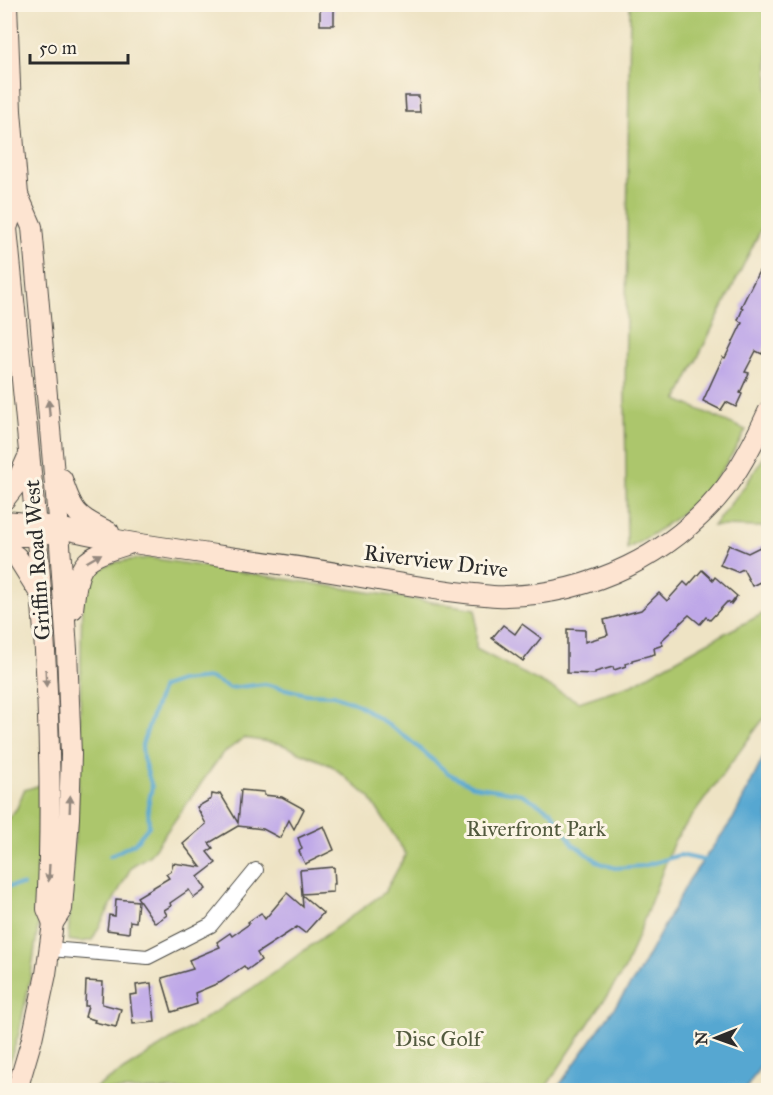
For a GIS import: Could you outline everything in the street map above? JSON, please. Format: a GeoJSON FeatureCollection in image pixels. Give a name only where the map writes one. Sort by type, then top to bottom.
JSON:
{"type":"FeatureCollection","features":[{"type":"Feature","properties":{"kind":"main road","name":"Griffin Road West"},"geometry":{"type":"LineString","coordinates":[[7,4],[11,111],[18,195],[32,227],[53,453],[72,755],[62,909],[53,922],[50,949],[32,1039],[17,1090]]}},
{"type":"Feature","properties":{"kind":"main road","name":"Griffin Road West"},"geometry":{"type":"LineString","coordinates":[[18,195],[8,228],[45,659],[50,852],[47,909],[53,922]]}},
{"type":"Feature","properties":{"kind":"main road","name":"Riverview Drive"},"geometry":{"type":"LineString","coordinates":[[59,530],[454,592],[505,596],[551,592],[597,580],[627,568],[681,531],[708,508],[726,487],[752,445],[768,412]]}},
{"type":"Feature","properties":{"kind":"main road"},"geometry":{"type":"LineString","coordinates":[[53,453],[68,499],[75,512],[82,518],[134,543]]}},
{"type":"Feature","properties":{"kind":"main road"},"geometry":{"type":"LineString","coordinates":[[4,500],[11,493],[28,457]]}},
{"type":"Feature","properties":{"kind":"main road"},"geometry":{"type":"LineString","coordinates":[[4,521],[35,529],[59,530]]}},
{"type":"Feature","properties":{"kind":"main road"},"geometry":{"type":"LineString","coordinates":[[4,536],[35,529]]}},
{"type":"Feature","properties":{"kind":"main road"},"geometry":{"type":"LineString","coordinates":[[67,650],[80,569],[96,556],[134,543]]}},
{"type":"Feature","properties":{"kind":"main road"},"geometry":{"type":"LineString","coordinates":[[4,547],[17,557],[40,594]]}},
{"type":"Feature","properties":{"kind":"street"},"geometry":{"type":"LineString","coordinates":[[50,949],[148,957],[212,925],[256,870]]}},
{"type":"Feature","properties":{"kind":"green space"},"geometry":{"type":"Polygon","coordinates":[[[630,5],[768,5],[768,215],[677,400],[746,430],[723,469],[689,507],[665,526],[627,549],[625,398],[630,5]]]}},
{"type":"Feature","properties":{"kind":"green space"},"geometry":{"type":"Polygon","coordinates":[[[768,451],[768,527],[713,526],[744,487],[768,451]]]}},
{"type":"Feature","properties":{"kind":"green space","name":"Riverfront Park"},"geometry":{"type":"Polygon","coordinates":[[[150,558],[476,609],[476,649],[579,702],[633,684],[768,611],[768,715],[674,841],[625,969],[544,1090],[92,1090],[251,989],[385,892],[406,854],[370,798],[332,766],[281,744],[244,738],[222,754],[150,855],[132,866],[92,940],[81,942],[68,940],[79,771],[82,591],[95,573],[110,564],[150,558]]]}},
{"type":"Feature","properties":{"kind":"green space"},"geometry":{"type":"Polygon","coordinates":[[[40,785],[40,913],[19,1033],[5,1076],[5,823],[17,808],[24,790],[40,785]]]}},
{"type":"Feature","properties":{"kind":"water"},"geometry":{"type":"Polygon","coordinates":[[[768,748],[768,1055],[745,1090],[556,1090],[638,974],[689,880],[733,819],[768,748]]]}},
{"type":"Feature","properties":{"kind":"building"},"geometry":{"type":"Polygon","coordinates":[[[320,5],[334,5],[334,25],[320,25],[320,5]]]}},
{"type":"Feature","properties":{"kind":"building"},"geometry":{"type":"Polygon","coordinates":[[[405,96],[419,96],[420,112],[406,112],[405,96]]]}},
{"type":"Feature","properties":{"kind":"building"},"geometry":{"type":"Polygon","coordinates":[[[759,271],[768,276],[768,341],[762,354],[756,351],[745,372],[749,373],[736,407],[726,402],[721,410],[703,401],[742,323],[738,320],[743,308],[741,307],[759,271]]]}},
{"type":"Feature","properties":{"kind":"building"},"geometry":{"type":"Polygon","coordinates":[[[768,543],[768,578],[752,586],[743,569],[737,572],[720,565],[729,545],[748,553],[768,543]]]}},
{"type":"Feature","properties":{"kind":"building"},"geometry":{"type":"Polygon","coordinates":[[[702,570],[713,580],[715,577],[737,596],[731,604],[727,602],[710,620],[706,617],[700,624],[689,615],[661,641],[663,645],[654,648],[655,654],[632,660],[625,664],[626,666],[614,670],[613,667],[595,672],[595,674],[567,673],[567,629],[585,630],[585,642],[608,635],[604,620],[641,610],[659,593],[667,601],[684,582],[688,586],[702,570]]]}},
{"type":"Feature","properties":{"kind":"building"},"geometry":{"type":"Polygon","coordinates":[[[522,624],[541,638],[523,661],[492,638],[503,625],[515,634],[522,624]]]}},
{"type":"Feature","properties":{"kind":"building"},"geometry":{"type":"Polygon","coordinates":[[[241,790],[264,792],[264,795],[282,797],[304,809],[294,829],[289,820],[280,838],[263,829],[238,826],[209,843],[213,848],[207,852],[216,863],[198,877],[206,889],[194,898],[189,890],[170,903],[171,906],[164,910],[167,915],[155,923],[137,897],[169,878],[166,874],[171,871],[173,863],[201,867],[183,844],[206,824],[197,807],[211,799],[212,794],[220,793],[238,823],[241,790]]]}},
{"type":"Feature","properties":{"kind":"building"},"geometry":{"type":"Polygon","coordinates":[[[324,826],[334,850],[305,864],[299,851],[302,849],[298,838],[324,826]]]}},
{"type":"Feature","properties":{"kind":"building"},"geometry":{"type":"Polygon","coordinates":[[[334,867],[333,892],[302,894],[300,870],[334,867]]]}},
{"type":"Feature","properties":{"kind":"building"},"geometry":{"type":"Polygon","coordinates":[[[287,893],[303,907],[302,895],[323,913],[305,933],[297,927],[257,953],[261,960],[247,970],[244,966],[221,982],[195,993],[197,1004],[172,1012],[162,978],[193,969],[189,960],[220,947],[217,942],[230,933],[232,936],[261,913],[265,919],[287,893]]]}},
{"type":"Feature","properties":{"kind":"building"},"geometry":{"type":"Polygon","coordinates":[[[116,899],[138,901],[136,922],[130,921],[129,933],[107,930],[109,915],[115,916],[116,899]]]}},
{"type":"Feature","properties":{"kind":"building"},"geometry":{"type":"Polygon","coordinates":[[[86,981],[103,982],[102,1004],[121,1009],[116,1027],[94,1022],[95,1020],[85,1017],[88,1006],[85,1006],[86,981]]]}},
{"type":"Feature","properties":{"kind":"building"},"geometry":{"type":"Polygon","coordinates":[[[151,983],[155,1022],[133,1024],[130,995],[137,994],[136,985],[151,983]]]}},
{"type":"Feature","properties":{"kind":"waterway"},"geometry":{"type":"LineString","coordinates":[[110,856],[135,843],[149,826],[148,806],[152,787],[143,758],[142,745],[162,687],[180,681],[210,678],[230,688],[265,684],[306,694],[334,695],[359,705],[406,737],[448,773],[473,786],[522,794],[551,811],[573,844],[600,863],[615,868],[643,866],[680,855],[707,861]]}},
{"type":"Feature","properties":{"kind":"waterway"},"geometry":{"type":"LineString","coordinates":[[4,887],[23,885]]}},
{"type":"Feature","properties":{"kind":"park label","name":"Disc Golf"},"geometry":{"type":"Point","coordinates":[438,1038]}}]}
